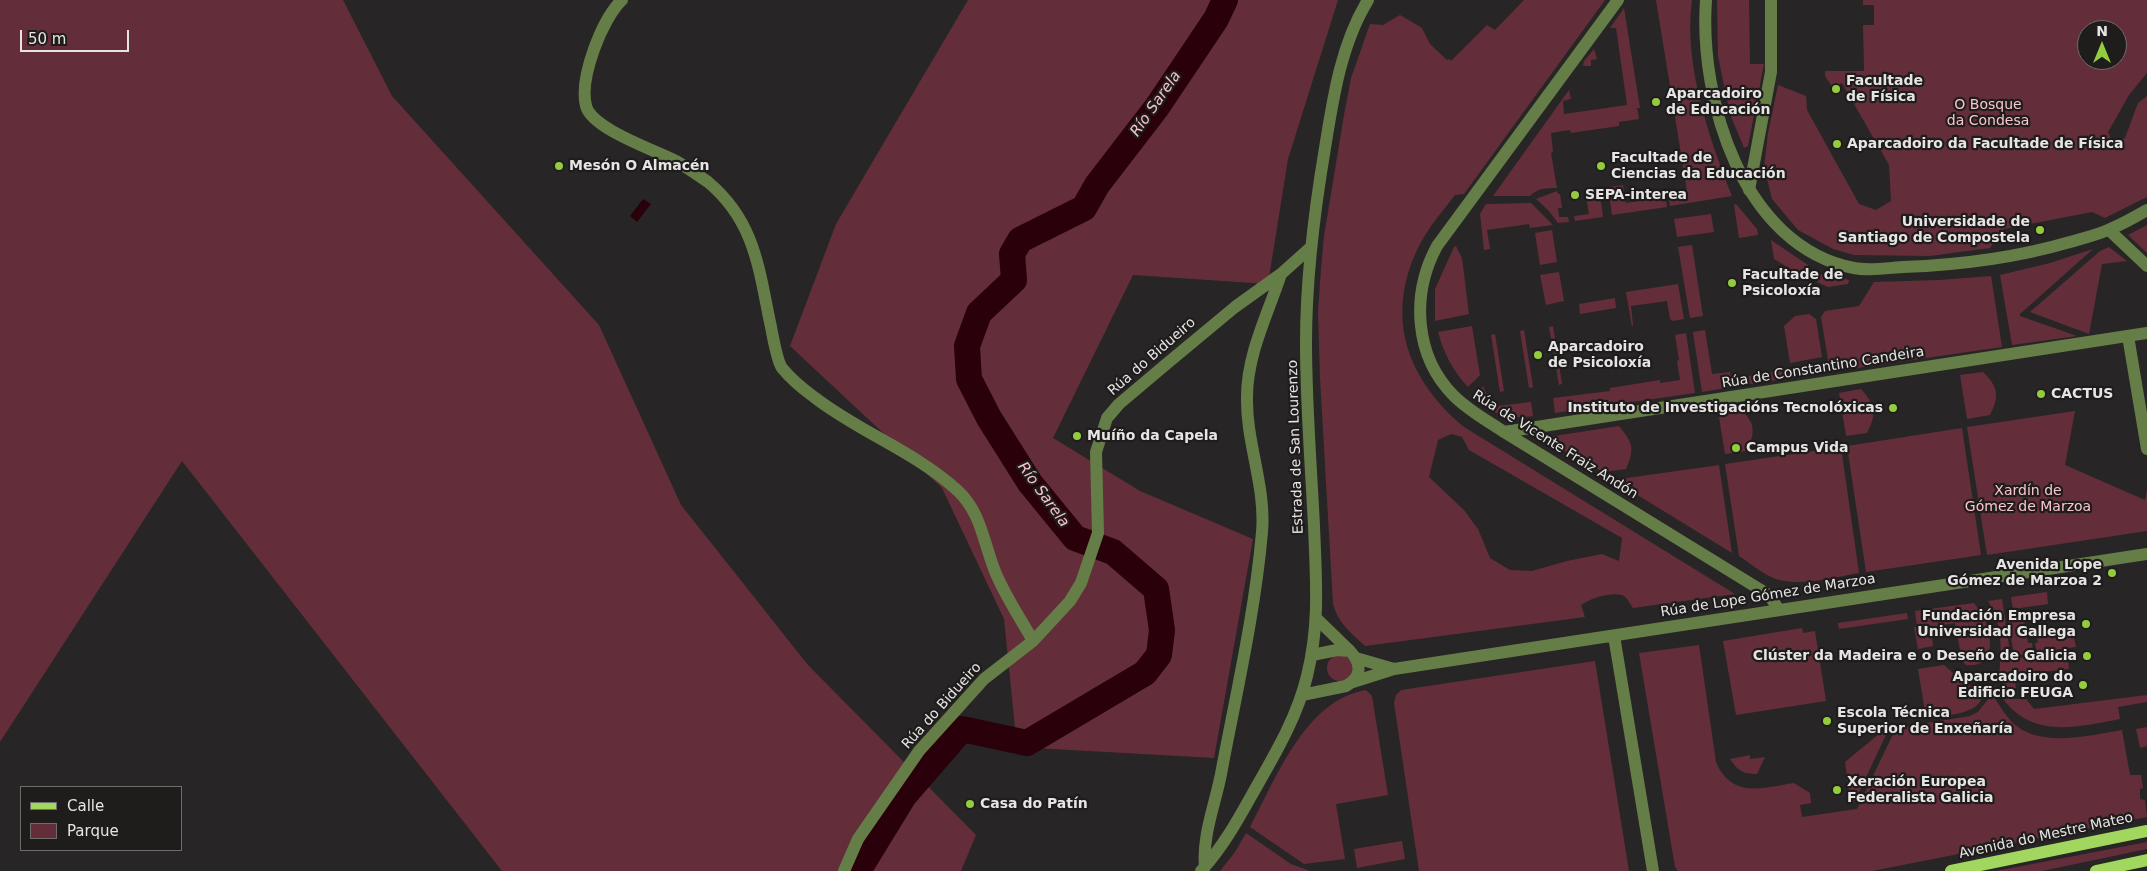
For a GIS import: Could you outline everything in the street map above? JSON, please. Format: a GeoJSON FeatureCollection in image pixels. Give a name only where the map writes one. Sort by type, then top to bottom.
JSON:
{"type":"FeatureCollection","features":[{"type":"Feature","properties":{"kind":"main road","name":"Avenida do Mestre Mateo"},"geometry":{"type":"LineString","coordinates":[[1951,871],[2147,831]]}},
{"type":"Feature","properties":{"kind":"main road"},"geometry":{"type":"LineString","coordinates":[[2096,871],[2147,860]]}},
{"type":"Feature","properties":{"kind":"street"},"geometry":{"type":"LineString","coordinates":[[621,0],[609,16],[596,46],[588,74],[585,94],[586,108],[595,119],[606,127],[675,161],[708,182],[730,206],[745,225],[756,256],[781,367],[805,390],[834,412],[933,470],[959,492],[973,510],[982,529],[993,568],[1033,641]]}},
{"type":"Feature","properties":{"kind":"street","name":"Estrada de San Lourenzo"},"geometry":{"type":"LineString","coordinates":[[1203,869],[1234,828],[1285,735],[1302,695],[1312,655],[1317,619],[1306,344],[1310,248],[1316,199],[1333,99],[1353,33],[1368,0]]}},
{"type":"Feature","properties":{"kind":"street","name":"Rúa de Vicente Fraiz Andón"},"geometry":{"type":"LineString","coordinates":[[1618,0],[1444,236],[1424,274],[1420,315],[1424,340],[1435,370],[1444,384],[1463,404],[1504,432],[1769,595],[1779,610]]}},
{"type":"Feature","properties":{"kind":"street"},"geometry":{"type":"LineString","coordinates":[[1706,0],[1708,62],[1718,118],[1734,163],[1749,190],[1774,223],[1814,254],[1855,269],[1943,266],[2000,259],[2046,249],[2109,230],[2147,210]]}},
{"type":"Feature","properties":{"kind":"street"},"geometry":{"type":"LineString","coordinates":[[1749,190],[1771,72],[1771,0]]}},
{"type":"Feature","properties":{"kind":"street"},"geometry":{"type":"LineString","coordinates":[[2109,230],[2147,266]]}},
{"type":"Feature","properties":{"kind":"street","name":"Rúa do Bidueiro"},"geometry":{"type":"LineString","coordinates":[[844,871],[858,839],[919,751],[984,679],[1033,641],[1070,601],[1080,583],[1098,533],[1096,452],[1107,418],[1119,404],[1234,307],[1281,274],[1310,248]]}},
{"type":"Feature","properties":{"kind":"street"},"geometry":{"type":"LineString","coordinates":[[1203,869],[1203,852],[1218,793],[1240,673],[1262,531],[1261,496],[1250,431],[1247,399],[1248,381],[1258,337],[1281,274]]}},
{"type":"Feature","properties":{"kind":"street","name":"Rúa de Constantino Candeira"},"geometry":{"type":"LineString","coordinates":[[1504,432],[2147,333]]}},
{"type":"Feature","properties":{"kind":"street"},"geometry":{"type":"LineString","coordinates":[[2128,336],[2147,449]]}},
{"type":"Feature","properties":{"kind":"street","name":"Rúa de Lope Gómez de Marzoa"},"geometry":{"type":"LineString","coordinates":[[1302,695],[1338,688],[1394,669],[2147,554]]}},
{"type":"Feature","properties":{"kind":"street","name":"Rúa de Lope Gómez de Marzoa"},"geometry":{"type":"LineString","coordinates":[[1317,619],[1353,654]]}},
{"type":"Feature","properties":{"kind":"street"},"geometry":{"type":"LineString","coordinates":[[1614,636],[1652,871]]}},
{"type":"Feature","properties":{"kind":"street","name":"Rúa de Lope Gómez de Marzoa"},"geometry":{"type":"LineString","coordinates":[[1312,655],[1337,650],[1394,669]]}},
{"type":"Feature","properties":{"kind":"street"},"geometry":{"type":"LineString","coordinates":[[1353,654],[1359,664],[1360,671],[1353,682]]}},
{"type":"Feature","properties":{"kind":"green space"},"geometry":{"type":"Polygon","coordinates":[[[0,0],[343,0],[392,96],[599,325],[681,505],[808,665],[976,835],[961,871],[502,871],[182,461],[0,742],[0,0]]]}},
{"type":"Feature","properties":{"kind":"green space"},"geometry":{"type":"Polygon","coordinates":[[[968,0],[1338,0],[1288,159],[1268,284],[1133,275],[1053,438],[1140,491],[1253,539],[1214,758],[1017,747],[1004,619],[942,488],[790,346],[836,224],[968,0]]]}},
{"type":"Feature","properties":{"kind":"green space"},"geometry":{"type":"Polygon","coordinates":[[[1524,0],[1605,0],[1464,194],[1455,195],[1430,227],[1418,248],[1408,274],[1403,299],[1403,323],[1407,346],[1416,368],[1428,389],[1464,427],[1735,594],[1633,608],[1622,595],[1606,595],[1581,605],[1585,617],[1365,646],[1338,617],[1333,604],[1318,312],[1324,236],[1351,78],[1370,24],[1383,25],[1400,15],[1422,28],[1430,44],[1447,60],[1451,61],[1487,25],[1495,30],[1524,0]],[[1451,434],[1438,440],[1429,477],[1464,510],[1478,529],[1490,558],[1510,570],[1532,571],[1602,554],[1619,561],[1622,538],[1469,450],[1462,437],[1451,434]]]}},
{"type":"Feature","properties":{"kind":"green space"},"geometry":{"type":"Polygon","coordinates":[[[1656,0],[1692,0],[1690,24],[1691,49],[1700,100],[1715,150],[1732,196],[1670,206],[1669,200],[1688,197],[1656,0]]]}},
{"type":"Feature","properties":{"kind":"green space"},"geometry":{"type":"Polygon","coordinates":[[[1717,0],[1749,0],[1750,64],[1764,64],[1748,146],[1744,148],[1730,114],[1718,56],[1717,0]]]}},
{"type":"Feature","properties":{"kind":"green space","name":"O Bosque da Condesa"},"geometry":{"type":"Polygon","coordinates":[[[1863,0],[2147,0],[2147,73],[2129,95],[2108,132],[2112,140],[2118,141],[2125,138],[2138,103],[2147,96],[2147,197],[2105,218],[2092,212],[2004,229],[1990,248],[1930,256],[1854,255],[1833,249],[1798,230],[1772,199],[1764,167],[1768,133],[1778,85],[1806,96],[1807,110],[1859,204],[1876,210],[1891,201],[1889,165],[1842,83],[1833,88],[1825,76],[1825,71],[1864,71],[1863,25],[1874,25],[1874,5],[1863,5],[1863,0]]]}},
{"type":"Feature","properties":{"kind":"green space"},"geometry":{"type":"Polygon","coordinates":[[[1624,8],[1640,108],[1637,108],[1639,119],[1619,122],[1619,126],[1571,133],[1570,130],[1551,133],[1553,152],[1551,153],[1557,188],[1539,190],[1530,196],[1493,196],[1569,90],[1571,99],[1563,101],[1564,114],[1627,105],[1616,28],[1610,28],[1624,8]]]}},
{"type":"Feature","properties":{"kind":"green space"},"geometry":{"type":"Polygon","coordinates":[[[1594,49],[1597,59],[1591,60],[1591,66],[1583,66],[1584,61],[1594,49]]]}},
{"type":"Feature","properties":{"kind":"green space"},"geometry":{"type":"Polygon","coordinates":[[[1623,185],[1626,203],[1657,198],[1657,194],[1665,193],[1667,207],[1612,215],[1608,187],[1623,185]]]}},
{"type":"Feature","properties":{"kind":"green space"},"geometry":{"type":"Polygon","coordinates":[[[1599,188],[1603,217],[1575,221],[1574,216],[1589,214],[1585,190],[1599,188]]]}},
{"type":"Feature","properties":{"kind":"green space"},"geometry":{"type":"Polygon","coordinates":[[[1557,191],[1560,194],[1562,208],[1558,208],[1559,217],[1568,217],[1569,222],[1558,223],[1536,199],[1557,191]]]}},
{"type":"Feature","properties":{"kind":"green space"},"geometry":{"type":"Polygon","coordinates":[[[1531,203],[1553,225],[1530,228],[1529,224],[1487,230],[1490,249],[1484,250],[1480,214],[1486,204],[1531,203]]]}},
{"type":"Feature","properties":{"kind":"green space"},"geometry":{"type":"Polygon","coordinates":[[[1736,204],[1757,229],[1758,235],[1739,238],[1734,205],[1736,204]]]}},
{"type":"Feature","properties":{"kind":"green space"},"geometry":{"type":"Polygon","coordinates":[[[1711,214],[1714,232],[1677,237],[1674,219],[1711,214]]]}},
{"type":"Feature","properties":{"kind":"green space"},"geometry":{"type":"Polygon","coordinates":[[[2147,225],[2147,253],[2128,235],[2147,225]]]}},
{"type":"Feature","properties":{"kind":"green space"},"geometry":{"type":"Polygon","coordinates":[[[1552,230],[1557,262],[1540,265],[1535,233],[1552,230]]]}},
{"type":"Feature","properties":{"kind":"green space"},"geometry":{"type":"Polygon","coordinates":[[[1771,240],[1808,265],[1809,275],[1802,276],[1774,259],[1771,240]]]}},
{"type":"Feature","properties":{"kind":"green space"},"geometry":{"type":"Polygon","coordinates":[[[1692,245],[1703,316],[1690,318],[1678,247],[1692,245]]]}},
{"type":"Feature","properties":{"kind":"green space"},"geometry":{"type":"Polygon","coordinates":[[[1456,246],[1462,258],[1469,314],[1435,321],[1435,289],[1456,246]]]}},
{"type":"Feature","properties":{"kind":"green space"},"geometry":{"type":"Polygon","coordinates":[[[2109,247],[2127,261],[2102,264],[2089,334],[2030,312],[2100,251],[2109,247]]]}},
{"type":"Feature","properties":{"kind":"green space"},"geometry":{"type":"Polygon","coordinates":[[[2093,249],[2020,314],[2020,316],[2077,336],[2012,345],[2000,275],[2050,263],[2093,249]]]}},
{"type":"Feature","properties":{"kind":"green space"},"geometry":{"type":"Polygon","coordinates":[[[1559,272],[1564,301],[1546,305],[1540,275],[1559,272]]]}},
{"type":"Feature","properties":{"kind":"green space"},"geometry":{"type":"Polygon","coordinates":[[[1825,273],[1849,280],[1848,284],[1828,287],[1817,282],[1816,276],[1825,273]]]}},
{"type":"Feature","properties":{"kind":"green space"},"geometry":{"type":"Polygon","coordinates":[[[1991,276],[2002,347],[1830,372],[1821,317],[1825,311],[1859,306],[1874,282],[1991,276]]]}},
{"type":"Feature","properties":{"kind":"green space"},"geometry":{"type":"Polygon","coordinates":[[[1678,284],[1684,319],[1673,321],[1670,319],[1667,301],[1631,306],[1632,327],[1626,292],[1678,284]]]}},
{"type":"Feature","properties":{"kind":"green space"},"geometry":{"type":"Polygon","coordinates":[[[1615,298],[1616,308],[1580,314],[1579,304],[1615,298]]]}},
{"type":"Feature","properties":{"kind":"green space"},"geometry":{"type":"Polygon","coordinates":[[[1809,314],[1816,319],[1822,357],[1790,363],[1784,326],[1795,316],[1809,314]]]}},
{"type":"Feature","properties":{"kind":"green space"},"geometry":{"type":"Polygon","coordinates":[[[1472,326],[1480,375],[1468,387],[1450,362],[1438,332],[1472,326]]]}},
{"type":"Feature","properties":{"kind":"green space"},"geometry":{"type":"Polygon","coordinates":[[[1553,326],[1562,384],[1559,385],[1549,327],[1553,326]]]}},
{"type":"Feature","properties":{"kind":"green space"},"geometry":{"type":"Polygon","coordinates":[[[1524,330],[1533,387],[1529,388],[1520,331],[1524,330]]]}},
{"type":"Feature","properties":{"kind":"green space"},"geometry":{"type":"Polygon","coordinates":[[[1705,330],[1712,374],[1730,372],[1732,387],[1702,392],[1693,332],[1705,330]]]}},
{"type":"Feature","properties":{"kind":"green space"},"geometry":{"type":"Polygon","coordinates":[[[1686,333],[1695,393],[1555,413],[1553,398],[1610,391],[1610,388],[1660,380],[1660,383],[1680,380],[1675,335],[1686,333]]]}},
{"type":"Feature","properties":{"kind":"green space"},"geometry":{"type":"Polygon","coordinates":[[[1495,334],[1504,391],[1500,392],[1491,335],[1495,334]]]}},
{"type":"Feature","properties":{"kind":"green space"},"geometry":{"type":"Polygon","coordinates":[[[1791,369],[1792,375],[1796,374],[1797,377],[1737,386],[1737,381],[1749,379],[1749,376],[1791,369]]]}},
{"type":"Feature","properties":{"kind":"green space"},"geometry":{"type":"Polygon","coordinates":[[[1983,372],[1992,382],[1996,392],[1993,408],[1990,415],[1967,419],[1960,375],[1983,372]]]}},
{"type":"Feature","properties":{"kind":"green space"},"geometry":{"type":"Polygon","coordinates":[[[1483,386],[1489,400],[1498,406],[1531,402],[1533,416],[1508,416],[1487,408],[1473,398],[1483,386]]]}},
{"type":"Feature","properties":{"kind":"green space"},"geometry":{"type":"Polygon","coordinates":[[[1861,389],[1872,405],[1872,420],[1867,433],[1846,436],[1839,393],[1861,389]]]}},
{"type":"Feature","properties":{"kind":"green space"},"geometry":{"type":"Polygon","coordinates":[[[1740,408],[1751,423],[1752,438],[1747,451],[1725,454],[1718,411],[1740,408]]]}},
{"type":"Feature","properties":{"kind":"green space","name":"Xardín de Gómez de Marzoa"},"geometry":{"type":"Polygon","coordinates":[[[2075,411],[2065,465],[2145,500],[2147,490],[2147,531],[1987,555],[1967,427],[2075,411]]]}},
{"type":"Feature","properties":{"kind":"green space"},"geometry":{"type":"Polygon","coordinates":[[[1619,426],[1631,446],[1631,456],[1626,469],[1603,472],[1547,441],[1548,437],[1619,426]]]}},
{"type":"Feature","properties":{"kind":"green space","name":"Xardín de Gómez de Marzoa"},"geometry":{"type":"Polygon","coordinates":[[[1962,428],[1981,555],[1866,572],[1847,446],[1962,428]]]}},
{"type":"Feature","properties":{"kind":"green space"},"geometry":{"type":"Polygon","coordinates":[[[1841,447],[1859,573],[1807,582],[1786,581],[1766,574],[1739,556],[1725,464],[1841,447]]]}},
{"type":"Feature","properties":{"kind":"green space"},"geometry":{"type":"Polygon","coordinates":[[[1719,465],[1732,553],[1613,480],[1719,465]]]}},
{"type":"Feature","properties":{"kind":"green space"},"geometry":{"type":"Polygon","coordinates":[[[2047,592],[2048,604],[2013,609],[2011,597],[2047,592]]]}},
{"type":"Feature","properties":{"kind":"green space"},"geometry":{"type":"Polygon","coordinates":[[[2002,599],[2011,659],[2067,651],[2069,669],[2014,675],[2016,688],[2003,684],[1999,679],[2001,649],[1999,629],[1988,601],[2002,599]]]}},
{"type":"Feature","properties":{"kind":"green space"},"geometry":{"type":"Polygon","coordinates":[[[1974,603],[1985,620],[1990,638],[1989,653],[1982,663],[1966,665],[1962,661],[1955,623],[1931,627],[1933,646],[1918,649],[1914,627],[1917,627],[1915,611],[1974,603]]]}},
{"type":"Feature","properties":{"kind":"green space"},"geometry":{"type":"Polygon","coordinates":[[[1907,613],[1908,619],[1839,629],[1838,623],[1907,613]]]}},
{"type":"Feature","properties":{"kind":"green space"},"geometry":{"type":"Polygon","coordinates":[[[2023,614],[2028,643],[2032,643],[2033,653],[2014,656],[2008,617],[2023,614]]]}},
{"type":"Feature","properties":{"kind":"green space"},"geometry":{"type":"Polygon","coordinates":[[[1802,628],[1803,633],[1815,631],[1826,701],[1736,715],[1723,641],[1802,628]]]}},
{"type":"Feature","properties":{"kind":"green space"},"geometry":{"type":"Polygon","coordinates":[[[2073,633],[2076,647],[2037,652],[2035,643],[2038,643],[2037,638],[2073,633]]]}},
{"type":"Feature","properties":{"kind":"green space"},"geometry":{"type":"Polygon","coordinates":[[[1699,645],[1716,762],[1723,774],[1730,782],[1749,788],[1794,783],[1810,793],[1811,803],[1800,805],[1802,817],[1857,809],[1896,728],[1970,716],[1978,712],[1990,697],[1994,697],[2014,724],[2029,733],[2041,737],[2083,737],[2122,730],[2130,775],[2141,775],[2143,788],[2140,789],[2140,799],[2145,800],[2147,817],[1872,871],[1678,871],[1675,867],[1639,653],[1699,645]]]}},
{"type":"Feature","properties":{"kind":"green space"},"geometry":{"type":"Polygon","coordinates":[[[1340,655],[1349,659],[1353,668],[1349,677],[1340,681],[1331,677],[1327,668],[1331,659],[1340,655]]]}},
{"type":"Feature","properties":{"kind":"green space"},"geometry":{"type":"Polygon","coordinates":[[[1595,661],[1629,871],[1419,871],[1394,703],[1396,695],[1401,690],[1595,661]]]}},
{"type":"Feature","properties":{"kind":"green space"},"geometry":{"type":"Polygon","coordinates":[[[1944,665],[1963,682],[1982,693],[1981,700],[1976,706],[1960,713],[1926,718],[1918,669],[1944,665]]]}},
{"type":"Feature","properties":{"kind":"green space"},"geometry":{"type":"Polygon","coordinates":[[[1366,690],[1372,696],[1388,795],[1336,804],[1345,859],[1304,864],[1250,827],[1282,765],[1309,725],[1326,709],[1345,697],[1366,690]]]}},
{"type":"Feature","properties":{"kind":"green space"},"geometry":{"type":"Polygon","coordinates":[[[2147,695],[2147,702],[2118,707],[2120,719],[2072,727],[2042,725],[2028,720],[2015,712],[2003,699],[2026,699],[2034,709],[2147,695]]]}},
{"type":"Feature","properties":{"kind":"green space"},"geometry":{"type":"Polygon","coordinates":[[[1891,724],[1855,801],[1850,802],[1845,762],[1891,724]]]}},
{"type":"Feature","properties":{"kind":"green space"},"geometry":{"type":"Polygon","coordinates":[[[2147,727],[2147,746],[2140,748],[2136,729],[2147,727]]]}},
{"type":"Feature","properties":{"kind":"green space"},"geometry":{"type":"Polygon","coordinates":[[[1750,755],[1750,759],[1765,757],[1757,774],[1741,771],[1730,759],[1750,755]]]}},
{"type":"Feature","properties":{"kind":"green space"},"geometry":{"type":"Polygon","coordinates":[[[1246,833],[1291,864],[1310,871],[1220,871],[1235,852],[1246,833]]]}},
{"type":"Feature","properties":{"kind":"green space"},"geometry":{"type":"Polygon","coordinates":[[[1402,841],[1405,859],[1357,868],[1354,849],[1402,841]]]}},
{"type":"Feature","properties":{"kind":"green space"},"geometry":{"type":"Polygon","coordinates":[[[2147,842],[2147,849],[2042,871],[1996,871],[2147,842]]]}},
{"type":"Feature","properties":{"kind":"shaded area"},"geometry":{"type":"Polygon","coordinates":[[[643,199],[651,204],[637,222],[630,216],[643,199]]]}},
{"type":"Feature","properties":{"kind":"waterway","name":"Río Sarela"},"geometry":{"type":"LineString","coordinates":[[858,871],[904,796],[962,729],[1027,743],[1145,673],[1159,655],[1162,630],[1156,589],[1113,552],[1075,538],[1030,483],[989,418],[969,379],[967,346],[979,313],[1014,280],[1012,254],[1020,240],[1084,208],[1097,185],[1157,107],[1216,19],[1225,0]]}},
{"type":"Feature","properties":{"kind":"place","name":"Facultade de Física"},"geometry":{"type":"Point","coordinates":[1836,89]}},
{"type":"Feature","properties":{"kind":"place","name":"Aparcadoiro de Educación"},"geometry":{"type":"Point","coordinates":[1656,102]}},
{"type":"Feature","properties":{"kind":"place","name":"Aparcadoiro da Facultade de Física"},"geometry":{"type":"Point","coordinates":[1837,144]}},
{"type":"Feature","properties":{"kind":"place","name":"Mesón O Almacén"},"geometry":{"type":"Point","coordinates":[559,166]}},
{"type":"Feature","properties":{"kind":"place","name":"Facultade de Ciencias da Educación"},"geometry":{"type":"Point","coordinates":[1601,166]}},
{"type":"Feature","properties":{"kind":"place","name":"SEPA-interea"},"geometry":{"type":"Point","coordinates":[1575,195]}},
{"type":"Feature","properties":{"kind":"place","name":"Universidade de Santiago de Compostela"},"geometry":{"type":"Point","coordinates":[2040,230]}},
{"type":"Feature","properties":{"kind":"place","name":"Facultade de Psicoloxía"},"geometry":{"type":"Point","coordinates":[1732,283]}},
{"type":"Feature","properties":{"kind":"place","name":"Aparcadoiro de Psicoloxía"},"geometry":{"type":"Point","coordinates":[1538,355]}},
{"type":"Feature","properties":{"kind":"place","name":"CACTUS"},"geometry":{"type":"Point","coordinates":[2041,394]}},
{"type":"Feature","properties":{"kind":"place","name":"Instituto de Investigacións Tecnolóxicas"},"geometry":{"type":"Point","coordinates":[1893,408]}},
{"type":"Feature","properties":{"kind":"place","name":"Muíño da Capela"},"geometry":{"type":"Point","coordinates":[1077,436]}},
{"type":"Feature","properties":{"kind":"place","name":"Campus Vida"},"geometry":{"type":"Point","coordinates":[1736,448]}},
{"type":"Feature","properties":{"kind":"place","name":"Avenida Lope Gómez de Marzoa 2"},"geometry":{"type":"Point","coordinates":[2112,573]}},
{"type":"Feature","properties":{"kind":"place","name":"Fundación Empresa Universidad Gallega"},"geometry":{"type":"Point","coordinates":[2086,624]}},
{"type":"Feature","properties":{"kind":"place","name":"Clúster da Madeira e o Deseño de Galicia"},"geometry":{"type":"Point","coordinates":[2087,656]}},
{"type":"Feature","properties":{"kind":"place","name":"Aparcadoiro do Edificio FEUGA"},"geometry":{"type":"Point","coordinates":[2083,685]}},
{"type":"Feature","properties":{"kind":"place","name":"Escola Técnica Superior de Enxeñaría"},"geometry":{"type":"Point","coordinates":[1827,721]}},
{"type":"Feature","properties":{"kind":"place","name":"Xeración Europea Federalista Galicia"},"geometry":{"type":"Point","coordinates":[1837,790]}},
{"type":"Feature","properties":{"kind":"place","name":"Casa do Patín"},"geometry":{"type":"Point","coordinates":[970,804]}}]}
